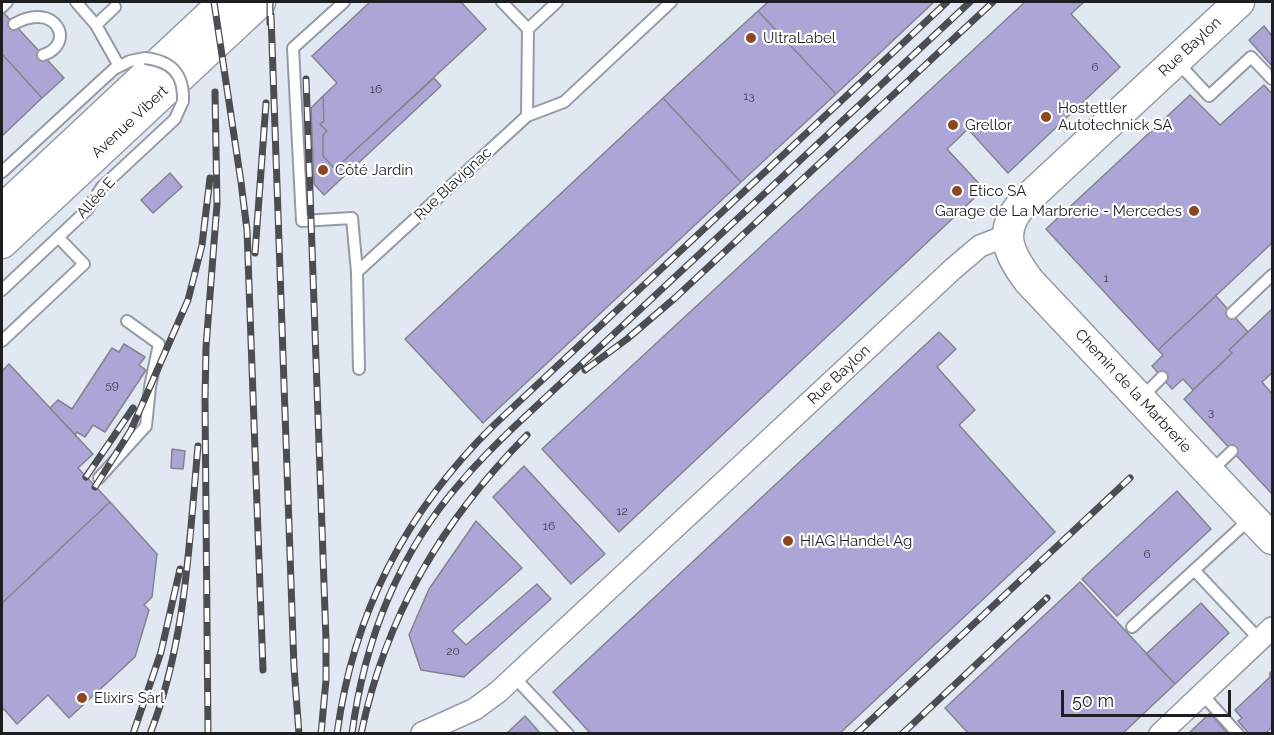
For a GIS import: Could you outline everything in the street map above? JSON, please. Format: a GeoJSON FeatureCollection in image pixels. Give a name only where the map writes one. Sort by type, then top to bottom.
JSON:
{"type":"FeatureCollection","features":[{"type":"Feature","properties":{"kind":"main road","name":"Avenue Vibert"},"geometry":{"type":"LineString","coordinates":[[2,210],[224,2]]}},
{"type":"Feature","properties":{"kind":"main road","name":"Avenue Vibert"},"geometry":{"type":"LineString","coordinates":[[2,243],[260,2]]}},
{"type":"Feature","properties":{"kind":"main road","name":"Rue Baylon"},"geometry":{"type":"LineString","coordinates":[[1008,235],[1010,223],[1024,202],[1239,2]]}},
{"type":"Feature","properties":{"kind":"main road","name":"Chemin de la Marbrerie"},"geometry":{"type":"LineString","coordinates":[[1008,235],[1008,246],[1014,261],[1029,281],[1210,472],[1265,526]]}},
{"type":"Feature","properties":{"kind":"street","name":"Rue Baylon"},"geometry":{"type":"LineString","coordinates":[[422,733],[475,709],[514,676],[954,268],[980,246],[1008,235]]}},
{"type":"Feature","properties":{"kind":"street"},"geometry":{"type":"LineString","coordinates":[[1160,734],[1266,634]]}},
{"type":"Feature","properties":{"kind":"lane"},"geometry":{"type":"LineString","coordinates":[[2,7],[7,2]]}},
{"type":"Feature","properties":{"kind":"lane"},"geometry":{"type":"LineString","coordinates":[[2,172],[119,66],[96,25],[76,2]]}},
{"type":"Feature","properties":{"kind":"lane"},"geometry":{"type":"LineString","coordinates":[[344,2],[293,48],[302,221],[352,218],[357,272],[359,369]]}},
{"type":"Feature","properties":{"kind":"lane"},"geometry":{"type":"LineString","coordinates":[[502,2],[528,29],[527,116],[564,102],[671,2]]}},
{"type":"Feature","properties":{"kind":"lane"},"geometry":{"type":"LineString","coordinates":[[528,29],[557,2]]}},
{"type":"Feature","properties":{"kind":"lane"},"geometry":{"type":"LineString","coordinates":[[96,25],[115,7]]}},
{"type":"Feature","properties":{"kind":"lane"},"geometry":{"type":"LineString","coordinates":[[14,24],[34,11],[49,14],[55,19],[60,30],[57,45],[43,55]]}},
{"type":"Feature","properties":{"kind":"lane"},"geometry":{"type":"LineString","coordinates":[[1176,60],[1209,96],[1251,57],[1272,79]]}},
{"type":"Feature","properties":{"kind":"lane","name":"Allée E"},"geometry":{"type":"LineString","coordinates":[[2,290],[86,211],[102,187],[175,119],[183,101],[181,81],[174,69],[163,61],[145,58],[119,66]]}},
{"type":"Feature","properties":{"kind":"lane","name":"Rue Blavignac"},"geometry":{"type":"LineString","coordinates":[[357,272],[527,116]]}},
{"type":"Feature","properties":{"kind":"lane"},"geometry":{"type":"LineString","coordinates":[[2,341],[84,264],[57,237]]}},
{"type":"Feature","properties":{"kind":"lane"},"geometry":{"type":"LineString","coordinates":[[1232,314],[1272,275]]}},
{"type":"Feature","properties":{"kind":"lane"},"geometry":{"type":"LineString","coordinates":[[99,478],[147,426],[150,387],[159,344],[127,321]]}},
{"type":"Feature","properties":{"kind":"lane"},"geometry":{"type":"LineString","coordinates":[[1140,398],[1162,378]]}},
{"type":"Feature","properties":{"kind":"lane"},"geometry":{"type":"LineString","coordinates":[[1210,472],[1232,451]]}},
{"type":"Feature","properties":{"kind":"lane"},"geometry":{"type":"LineString","coordinates":[[1132,627],[1194,570],[1265,526]]}},
{"type":"Feature","properties":{"kind":"lane"},"geometry":{"type":"LineString","coordinates":[[1194,570],[1266,634]]}},
{"type":"Feature","properties":{"kind":"lane"},"geometry":{"type":"LineString","coordinates":[[514,676],[568,734]]}},
{"type":"Feature","properties":{"kind":"lane"},"geometry":{"type":"LineString","coordinates":[[1202,693],[1238,734]]}},
{"type":"Feature","properties":{"kind":"building"},"geometry":{"type":"Polygon","coordinates":[[[370,2],[461,2],[486,29],[335,169],[323,156],[323,135],[327,131],[320,124],[324,121],[323,96],[337,83],[312,56],[370,2]]]}},
{"type":"Feature","properties":{"kind":"building"},"geometry":{"type":"Polygon","coordinates":[[[768,2],[934,2],[836,94],[758,11],[768,2]]]}},
{"type":"Feature","properties":{"kind":"building"},"geometry":{"type":"Polygon","coordinates":[[[1025,2],[1084,2],[1071,14],[1120,67],[1008,173],[968,129],[947,149],[984,189],[619,532],[542,449],[1025,2]]]}},
{"type":"Feature","properties":{"kind":"building"},"geometry":{"type":"Polygon","coordinates":[[[2,11],[64,78],[42,98],[2,54],[2,11]]]}},
{"type":"Feature","properties":{"kind":"building"},"geometry":{"type":"Polygon","coordinates":[[[758,11],[836,94],[741,182],[663,98],[758,11]]]}},
{"type":"Feature","properties":{"kind":"building"},"geometry":{"type":"Polygon","coordinates":[[[1264,26],[1272,36],[1272,66],[1249,40],[1264,26]]]}},
{"type":"Feature","properties":{"kind":"building"},"geometry":{"type":"Polygon","coordinates":[[[2,54],[42,98],[2,136],[2,54]]]}},
{"type":"Feature","properties":{"kind":"building"},"geometry":{"type":"Polygon","coordinates":[[[434,78],[441,86],[324,195],[314,184],[311,108],[323,96],[324,121],[320,124],[327,131],[323,135],[323,156],[335,169],[434,78]]]}},
{"type":"Feature","properties":{"kind":"building"},"geometry":{"type":"Polygon","coordinates":[[[1264,85],[1272,94],[1272,243],[1158,350],[1046,229],[1190,95],[1220,125],[1264,85]]]}},
{"type":"Feature","properties":{"kind":"building"},"geometry":{"type":"Polygon","coordinates":[[[663,98],[741,182],[483,423],[405,339],[663,98]]]}},
{"type":"Feature","properties":{"kind":"building"},"geometry":{"type":"Polygon","coordinates":[[[170,173],[182,187],[153,213],[141,200],[170,173]]]}},
{"type":"Feature","properties":{"kind":"building"},"geometry":{"type":"Polygon","coordinates":[[[1216,296],[1248,332],[1229,350],[1232,353],[1193,390],[1183,379],[1172,389],[1152,366],[1163,355],[1158,350],[1216,296]]]}},
{"type":"Feature","properties":{"kind":"building"},"geometry":{"type":"Polygon","coordinates":[[[1272,309],[1272,373],[1262,382],[1272,394],[1272,494],[1184,399],[1232,353],[1229,350],[1272,309]]]}},
{"type":"Feature","properties":{"kind":"building"},"geometry":{"type":"Polygon","coordinates":[[[939,332],[956,349],[937,367],[975,410],[959,425],[1055,532],[839,734],[591,734],[553,692],[939,332]]]}},
{"type":"Feature","properties":{"kind":"building"},"geometry":{"type":"Polygon","coordinates":[[[124,344],[145,357],[139,365],[146,370],[105,432],[93,425],[85,437],[77,432],[75,435],[50,408],[58,400],[72,409],[112,348],[119,352],[124,344]]]}},
{"type":"Feature","properties":{"kind":"building"},"geometry":{"type":"Polygon","coordinates":[[[9,364],[93,454],[78,468],[110,502],[2,603],[2,371],[9,364]]]}},
{"type":"Feature","properties":{"kind":"building"},"geometry":{"type":"Polygon","coordinates":[[[172,449],[185,451],[183,469],[171,468],[172,449]]]}},
{"type":"Feature","properties":{"kind":"building"},"geometry":{"type":"Polygon","coordinates":[[[524,466],[605,554],[571,584],[493,497],[524,466]]]}},
{"type":"Feature","properties":{"kind":"building"},"geometry":{"type":"Polygon","coordinates":[[[1177,491],[1211,529],[1117,616],[1082,579],[1177,491]]]}},
{"type":"Feature","properties":{"kind":"building"},"geometry":{"type":"Polygon","coordinates":[[[110,502],[157,554],[152,597],[144,605],[149,610],[135,657],[69,718],[48,695],[17,724],[2,707],[2,603],[110,502]]]}},
{"type":"Feature","properties":{"kind":"building"},"geometry":{"type":"Polygon","coordinates":[[[476,521],[522,568],[452,631],[466,645],[537,584],[551,599],[464,677],[421,670],[409,635],[429,589],[476,521]]]}},
{"type":"Feature","properties":{"kind":"building"},"geometry":{"type":"Polygon","coordinates":[[[1080,582],[1175,684],[1122,734],[969,734],[945,708],[1080,582]]]}},
{"type":"Feature","properties":{"kind":"building"},"geometry":{"type":"Polygon","coordinates":[[[1201,603],[1229,633],[1175,684],[1146,654],[1201,603]]]}},
{"type":"Feature","properties":{"kind":"building"},"geometry":{"type":"Polygon","coordinates":[[[1272,671],[1272,729],[1265,734],[1249,734],[1238,721],[1242,718],[1235,710],[1270,677],[1272,671]]]}},
{"type":"Feature","properties":{"kind":"building"},"geometry":{"type":"Polygon","coordinates":[[[1210,713],[1228,734],[1188,734],[1210,713]]]}},
{"type":"Feature","properties":{"kind":"building"},"geometry":{"type":"Polygon","coordinates":[[[525,716],[541,734],[506,734],[525,716]]]}},
{"type":"Feature","properties":{"kind":"railway"},"geometry":{"type":"LineString","coordinates":[[214,2],[247,230],[263,670]]}},
{"type":"Feature","properties":{"kind":"railway"},"geometry":{"type":"LineString","coordinates":[[270,2],[270,23]]}},
{"type":"Feature","properties":{"kind":"railway"},"geometry":{"type":"LineString","coordinates":[[337,734],[356,647],[371,605],[410,528],[463,458],[494,425],[947,2]]}},
{"type":"Feature","properties":{"kind":"railway"},"geometry":{"type":"LineString","coordinates":[[352,734],[365,665],[388,599],[419,538],[461,482],[515,426],[970,2]]}},
{"type":"Feature","properties":{"kind":"railway"},"geometry":{"type":"LineString","coordinates":[[585,370],[627,339],[675,298],[993,2]]}},
{"type":"Feature","properties":{"kind":"railway"},"geometry":{"type":"LineString","coordinates":[[271,15],[294,667],[299,734]]}},
{"type":"Feature","properties":{"kind":"railway"},"geometry":{"type":"LineString","coordinates":[[306,79],[326,640],[326,680],[321,734]]}},
{"type":"Feature","properties":{"kind":"railway"},"geometry":{"type":"LineString","coordinates":[[208,734],[205,400],[206,347],[217,204],[215,92]]}},
{"type":"Feature","properties":{"kind":"railway"},"geometry":{"type":"LineString","coordinates":[[255,253],[266,103]]}},
{"type":"Feature","properties":{"kind":"railway"},"geometry":{"type":"LineString","coordinates":[[95,487],[131,430],[188,300],[202,245],[210,178]]}},
{"type":"Feature","properties":{"kind":"railway"},"geometry":{"type":"LineString","coordinates":[[86,477],[133,408]]}},
{"type":"Feature","properties":{"kind":"railway"},"geometry":{"type":"LineString","coordinates":[[361,734],[386,649],[402,610],[422,572],[469,501],[527,435]]}},
{"type":"Feature","properties":{"kind":"railway"},"geometry":{"type":"LineString","coordinates":[[150,734],[162,699],[179,628],[198,446]]}},
{"type":"Feature","properties":{"kind":"railway"},"geometry":{"type":"LineString","coordinates":[[856,734],[1130,478]]}},
{"type":"Feature","properties":{"kind":"railway"},"geometry":{"type":"LineString","coordinates":[[133,734],[161,652],[180,569]]}},
{"type":"Feature","properties":{"kind":"railway"},"geometry":{"type":"LineString","coordinates":[[902,734],[1047,598]]}},
{"type":"Feature","properties":{"kind":"place","name":"UltraLabel"},"geometry":{"type":"Point","coordinates":[751,38]}},
{"type":"Feature","properties":{"kind":"place","name":"Hostettler Autotechnick SA"},"geometry":{"type":"Point","coordinates":[1046,117]}},
{"type":"Feature","properties":{"kind":"place","name":"Grellor"},"geometry":{"type":"Point","coordinates":[953,125]}},
{"type":"Feature","properties":{"kind":"place","name":"Côté Jardin"},"geometry":{"type":"Point","coordinates":[323,170]}},
{"type":"Feature","properties":{"kind":"place","name":"Etico SA"},"geometry":{"type":"Point","coordinates":[957,191]}},
{"type":"Feature","properties":{"kind":"place","name":"Garage de La Marbrerie - Mercedes"},"geometry":{"type":"Point","coordinates":[1194,211]}},
{"type":"Feature","properties":{"kind":"place","name":"HIAG Handel Ag"},"geometry":{"type":"Point","coordinates":[788,541]}},
{"type":"Feature","properties":{"kind":"place","name":"Elixirs Sàrl"},"geometry":{"type":"Point","coordinates":[82,698]}}]}
